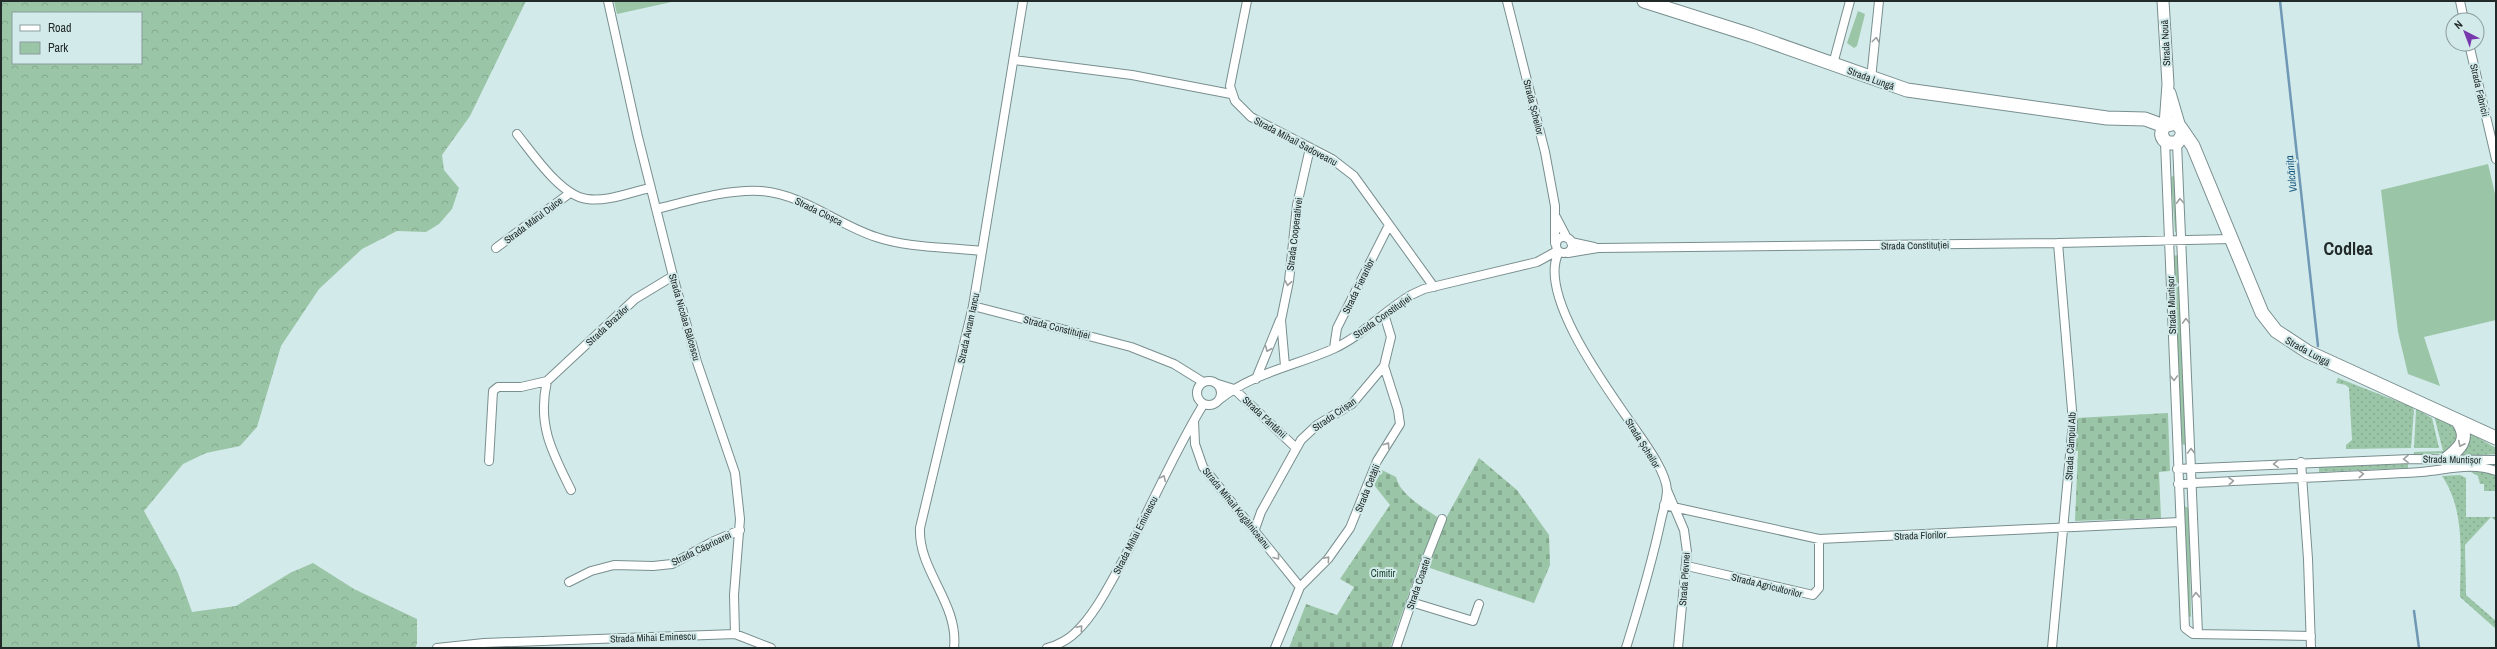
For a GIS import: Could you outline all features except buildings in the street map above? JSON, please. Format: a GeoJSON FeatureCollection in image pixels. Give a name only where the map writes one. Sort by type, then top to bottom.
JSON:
{"type":"FeatureCollection","features":[{"type":"Feature","properties":{"kind":"highway","name":"Strada Lungă"},"geometry":{"type":"LineString","coordinates":[[1644,1],[1832,64],[1871,79],[1919,92],[2107,118],[2145,119],[2193,146],[2231,239],[2268,322],[2284,338],[2336,366],[2479,432]]}},
{"type":"Feature","properties":{"kind":"highway"},"geometry":{"type":"LineString","coordinates":[[2445,460],[2458,450],[2464,440],[2463,428],[2459,423]]}},
{"type":"Feature","properties":{"kind":"highway"},"geometry":{"type":"LineString","coordinates":[[2479,432],[2496,438]]}},
{"type":"Feature","properties":{"kind":"highway"},"geometry":{"type":"LineString","coordinates":[[2479,432],[2496,445]]}},
{"type":"Feature","properties":{"kind":"main road","name":"Strada Nouă"},"geometry":{"type":"LineString","coordinates":[[2163,1],[2172,134]]}},
{"type":"Feature","properties":{"kind":"street","name":"Strada Nicolae Bălcescu"},"geometry":{"type":"LineString","coordinates":[[608,1],[650,188],[673,276],[705,385],[731,456],[738,493],[740,530],[734,594],[735,634]]}},
{"type":"Feature","properties":{"kind":"street","name":"Strada Avram Iancu"},"geometry":{"type":"LineString","coordinates":[[954,648],[952,620],[947,603],[921,546],[920,528],[933,464],[962,359],[973,306],[1023,1]]}},
{"type":"Feature","properties":{"kind":"street"},"geometry":{"type":"LineString","coordinates":[[1014,60],[1132,75],[1231,94],[1232,76],[1247,1]]}},
{"type":"Feature","properties":{"kind":"street","name":"Strada Șcheilor"},"geometry":{"type":"LineString","coordinates":[[1507,1],[1545,152],[1555,214],[1557,249],[1554,271],[1558,299],[1566,319],[1605,385],[1655,460],[1667,490]]}},
{"type":"Feature","properties":{"kind":"street"},"geometry":{"type":"LineString","coordinates":[[1832,64],[1850,1]]}},
{"type":"Feature","properties":{"kind":"street"},"geometry":{"type":"LineString","coordinates":[[1871,79],[1879,1]]}},
{"type":"Feature","properties":{"kind":"street"},"geometry":{"type":"LineString","coordinates":[[2460,1],[2462,12]]}},
{"type":"Feature","properties":{"kind":"street","name":"Strada Fabricii"},"geometry":{"type":"LineString","coordinates":[[2472,52],[2493,130],[2496,159]]}},
{"type":"Feature","properties":{"kind":"street","name":"Strada Mihail Sadoveanu"},"geometry":{"type":"LineString","coordinates":[[1231,94],[1246,114],[1335,161],[1354,176],[1434,287]]}},
{"type":"Feature","properties":{"kind":"street","name":"Strada Mărul Dulce"},"geometry":{"type":"LineString","coordinates":[[517,134],[542,165],[570,193],[587,199],[599,200],[650,188]]}},
{"type":"Feature","properties":{"kind":"street","name":"Strada Muntișor"},"geometry":{"type":"LineString","coordinates":[[2172,134],[2182,240],[2198,634],[2188,632],[2184,624],[2169,241],[2172,134]]}},
{"type":"Feature","properties":{"kind":"street","name":"Strada Cooperativei"},"geometry":{"type":"LineString","coordinates":[[1256,378],[1281,320],[1289,281],[1297,205],[1310,148]]}},
{"type":"Feature","properties":{"kind":"street","name":"Strada Cloșca"},"geometry":{"type":"LineString","coordinates":[[656,209],[740,192],[760,191],[793,198],[814,206],[862,232],[890,241],[981,251]]}},
{"type":"Feature","properties":{"kind":"street","name":"Strada Mărul Dulce"},"geometry":{"type":"LineString","coordinates":[[496,248],[570,193]]}},
{"type":"Feature","properties":{"kind":"street","name":"Strada Șcheilor"},"geometry":{"type":"LineString","coordinates":[[1555,214],[1569,240]]}},
{"type":"Feature","properties":{"kind":"street","name":"Strada Fierarilor"},"geometry":{"type":"LineString","coordinates":[[1334,348],[1337,328],[1389,225]]}},
{"type":"Feature","properties":{"kind":"street","name":"Strada Constituției"},"geometry":{"type":"LineString","coordinates":[[1219,400],[1234,388],[1256,378],[1334,348],[1411,295],[1434,287],[1537,262],[1557,249],[1560,238],[1598,248]]}},
{"type":"Feature","properties":{"kind":"street","name":"Strada Constituției"},"geometry":{"type":"LineString","coordinates":[[1557,249],[1568,253],[1598,248],[2058,244],[2231,239]]}},
{"type":"Feature","properties":{"kind":"street"},"geometry":{"type":"LineString","coordinates":[[1568,253],[1571,249],[1569,240]]}},
{"type":"Feature","properties":{"kind":"street","name":"Strada Câmpul Alb"},"geometry":{"type":"LineString","coordinates":[[2052,648],[2065,528],[2073,422],[2058,244]]}},
{"type":"Feature","properties":{"kind":"street","name":"Strada Brazilor"},"geometry":{"type":"LineString","coordinates":[[489,461],[493,391],[498,387],[522,387],[547,381],[635,299],[673,276]]}},
{"type":"Feature","properties":{"kind":"street","name":"Strada Constituției"},"geometry":{"type":"LineString","coordinates":[[973,306],[1131,347],[1174,364],[1203,382]]}},
{"type":"Feature","properties":{"kind":"street"},"geometry":{"type":"LineString","coordinates":[[1384,314],[1391,337],[1384,366]]}},
{"type":"Feature","properties":{"kind":"street","name":"Strada Cooperativei"},"geometry":{"type":"LineString","coordinates":[[1281,320],[1285,366]]}},
{"type":"Feature","properties":{"kind":"street","name":"Strada Crișan"},"geometry":{"type":"LineString","coordinates":[[1255,529],[1295,446],[1317,425],[1352,404],[1384,366]]}},
{"type":"Feature","properties":{"kind":"street","name":"Strada Cetății"},"geometry":{"type":"LineString","coordinates":[[1275,648],[1283,632],[1300,587],[1328,559],[1347,533],[1377,461],[1400,424],[1398,410],[1384,366]]}},
{"type":"Feature","properties":{"kind":"street"},"geometry":{"type":"LineString","coordinates":[[547,381],[544,396],[546,439],[571,490]]}},
{"type":"Feature","properties":{"kind":"street"},"geometry":{"type":"LineString","coordinates":[[1218,384],[1221,390],[1219,400],[1211,406],[1203,404],[1197,395],[1198,388],[1203,382],[1210,381],[1234,388]]}},
{"type":"Feature","properties":{"kind":"street","name":"Strada Fântânii"},"geometry":{"type":"LineString","coordinates":[[1234,388],[1295,446]]}},
{"type":"Feature","properties":{"kind":"street","name":"Strada Mihai Eminescu"},"geometry":{"type":"LineString","coordinates":[[1047,648],[1061,643],[1077,632],[1101,598],[1203,404]]}},
{"type":"Feature","properties":{"kind":"street","name":"Strada Mihail Kogălniceanu"},"geometry":{"type":"LineString","coordinates":[[1194,420],[1195,444],[1203,467],[1255,529],[1300,587]]}},
{"type":"Feature","properties":{"kind":"street","name":"Strada Muntișor"},"geometry":{"type":"LineString","coordinates":[[2178,469],[2301,462],[2496,460]]}},
{"type":"Feature","properties":{"kind":"street"},"geometry":{"type":"LineString","coordinates":[[2301,462],[2311,648]]}},
{"type":"Feature","properties":{"kind":"street","name":"Strada Muntișor"},"geometry":{"type":"LineString","coordinates":[[2178,484],[2421,472],[2464,466],[2496,471]]}},
{"type":"Feature","properties":{"kind":"street"},"geometry":{"type":"LineString","coordinates":[[1626,648],[1641,599],[1667,490]]}},
{"type":"Feature","properties":{"kind":"street","name":"Strada Plevnei"},"geometry":{"type":"LineString","coordinates":[[1667,490],[1684,530],[1687,566],[1678,648]]}},
{"type":"Feature","properties":{"kind":"street","name":"Strada Florilor"},"geometry":{"type":"LineString","coordinates":[[1664,505],[1819,539],[2180,522]]}},
{"type":"Feature","properties":{"kind":"street","name":"Strada Coastei"},"geometry":{"type":"LineString","coordinates":[[1396,648],[1411,602],[1442,519]]}},
{"type":"Feature","properties":{"kind":"street","name":"Strada Căprioarei"},"geometry":{"type":"LineString","coordinates":[[569,582],[591,571],[614,565],[653,566],[672,564],[714,541],[740,530]]}},
{"type":"Feature","properties":{"kind":"street","name":"Strada Agricultorilor"},"geometry":{"type":"LineString","coordinates":[[1687,566],[1813,595],[1819,588],[1819,539]]}},
{"type":"Feature","properties":{"kind":"street"},"geometry":{"type":"LineString","coordinates":[[1411,602],[1473,621],[1479,604]]}},
{"type":"Feature","properties":{"kind":"street"},"geometry":{"type":"LineString","coordinates":[[1280,648],[1283,632]]}},
{"type":"Feature","properties":{"kind":"street","name":"Strada Mihai Eminescu"},"geometry":{"type":"LineString","coordinates":[[437,648],[484,643],[735,634],[771,648]]}},
{"type":"Feature","properties":{"kind":"street"},"geometry":{"type":"LineString","coordinates":[[2198,634],[2310,636]]}},
{"type":"Feature","properties":{"kind":"green space"},"geometry":{"type":"Polygon","coordinates":[[[1,1],[526,1],[470,116],[442,155],[444,170],[459,188],[452,209],[439,224],[426,232],[397,231],[362,249],[319,289],[281,346],[257,427],[240,446],[206,453],[183,464],[144,511],[178,573],[192,612],[236,606],[290,573],[313,563],[354,589],[417,619],[417,644],[415,648],[1,648],[1,1]]]}},
{"type":"Feature","properties":{"kind":"green space"},"geometry":{"type":"Polygon","coordinates":[[[614,1],[676,1],[617,14],[614,1]]]}},
{"type":"Feature","properties":{"kind":"green space"},"geometry":{"type":"Polygon","coordinates":[[[1858,11],[1865,14],[1857,46],[1854,48],[1847,43],[1858,11]]]}},
{"type":"Feature","properties":{"kind":"green space"},"geometry":{"type":"Polygon","coordinates":[[[2488,164],[2496,198],[2496,320],[2424,337],[2440,386],[2408,374],[2398,332],[2381,190],[2488,164]]]}},
{"type":"Feature","properties":{"kind":"green space"},"geometry":{"type":"Polygon","coordinates":[[[2175,175],[2177,232],[2175,232],[2171,177],[2175,175]]]}},
{"type":"Feature","properties":{"kind":"green space"},"geometry":{"type":"Polygon","coordinates":[[[2178,255],[2185,445],[2181,444],[2173,256],[2178,255]]]}},
{"type":"Feature","properties":{"kind":"green space"},"geometry":{"type":"Polygon","coordinates":[[[2338,378],[2412,407],[2414,410],[2411,448],[2346,449],[2346,445],[2352,440],[2349,388],[2346,385],[2336,383],[2338,378]]]}},
{"type":"Feature","properties":{"kind":"green space"},"geometry":{"type":"Polygon","coordinates":[[[2416,409],[2432,418],[2439,448],[2414,448],[2416,409]]]}},
{"type":"Feature","properties":{"kind":"green space"},"geometry":{"type":"Polygon","coordinates":[[[2168,413],[2170,471],[2159,472],[2161,518],[2075,521],[2078,451],[2074,451],[2076,418],[2168,413]]]}},
{"type":"Feature","properties":{"kind":"green space"},"geometry":{"type":"Polygon","coordinates":[[[2434,415],[2454,427],[2461,437],[2444,453],[2414,455],[2414,452],[2443,451],[2434,415]]]}},
{"type":"Feature","properties":{"kind":"green space"},"geometry":{"type":"Polygon","coordinates":[[[2466,431],[2496,448],[2496,454],[2454,457],[2466,431]]]}},
{"type":"Feature","properties":{"kind":"green space"},"geometry":{"type":"Polygon","coordinates":[[[1479,458],[1517,490],[1549,535],[1550,565],[1534,603],[1427,567],[1445,520],[1479,458]]]}},
{"type":"Feature","properties":{"kind":"green space"},"geometry":{"type":"Polygon","coordinates":[[[2408,464],[2408,468],[2319,472],[2319,467],[2408,464]]]}},
{"type":"Feature","properties":{"kind":"green space"},"geometry":{"type":"Polygon","coordinates":[[[2483,469],[2496,476],[2496,491],[2484,491],[2484,484],[2480,484],[2478,476],[2471,472],[2463,471],[2483,469]]]}},
{"type":"Feature","properties":{"kind":"green space","name":"Cimitir"},"geometry":{"type":"Polygon","coordinates":[[[1382,470],[1396,477],[1398,484],[1407,495],[1439,518],[1419,564],[1390,648],[1289,648],[1306,604],[1337,615],[1354,587],[1340,579],[1390,505],[1374,485],[1382,470]]]}},
{"type":"Feature","properties":{"kind":"green space"},"geometry":{"type":"Polygon","coordinates":[[[2460,475],[2466,478],[2466,517],[2491,517],[2465,545],[2466,595],[2496,621],[2496,629],[2460,597],[2461,550],[2458,519],[2450,490],[2442,476],[2460,475]]]}},
{"type":"Feature","properties":{"kind":"green space"},"geometry":{"type":"Polygon","coordinates":[[[2184,506],[2189,508],[2191,617],[2188,616],[2184,506]]]}},
{"type":"Feature","properties":{"kind":"waterway","name":"Vulcănița"},"geometry":{"type":"LineString","coordinates":[[2280,1],[2318,346]]}},
{"type":"Feature","properties":{"kind":"waterway","name":"Vulcănița"},"geometry":{"type":"LineString","coordinates":[[2414,611],[2419,648]]}},
{"type":"Feature","properties":{"kind":"district","name":"Codlea"},"geometry":{"type":"Point","coordinates":[2348,249]}}]}
